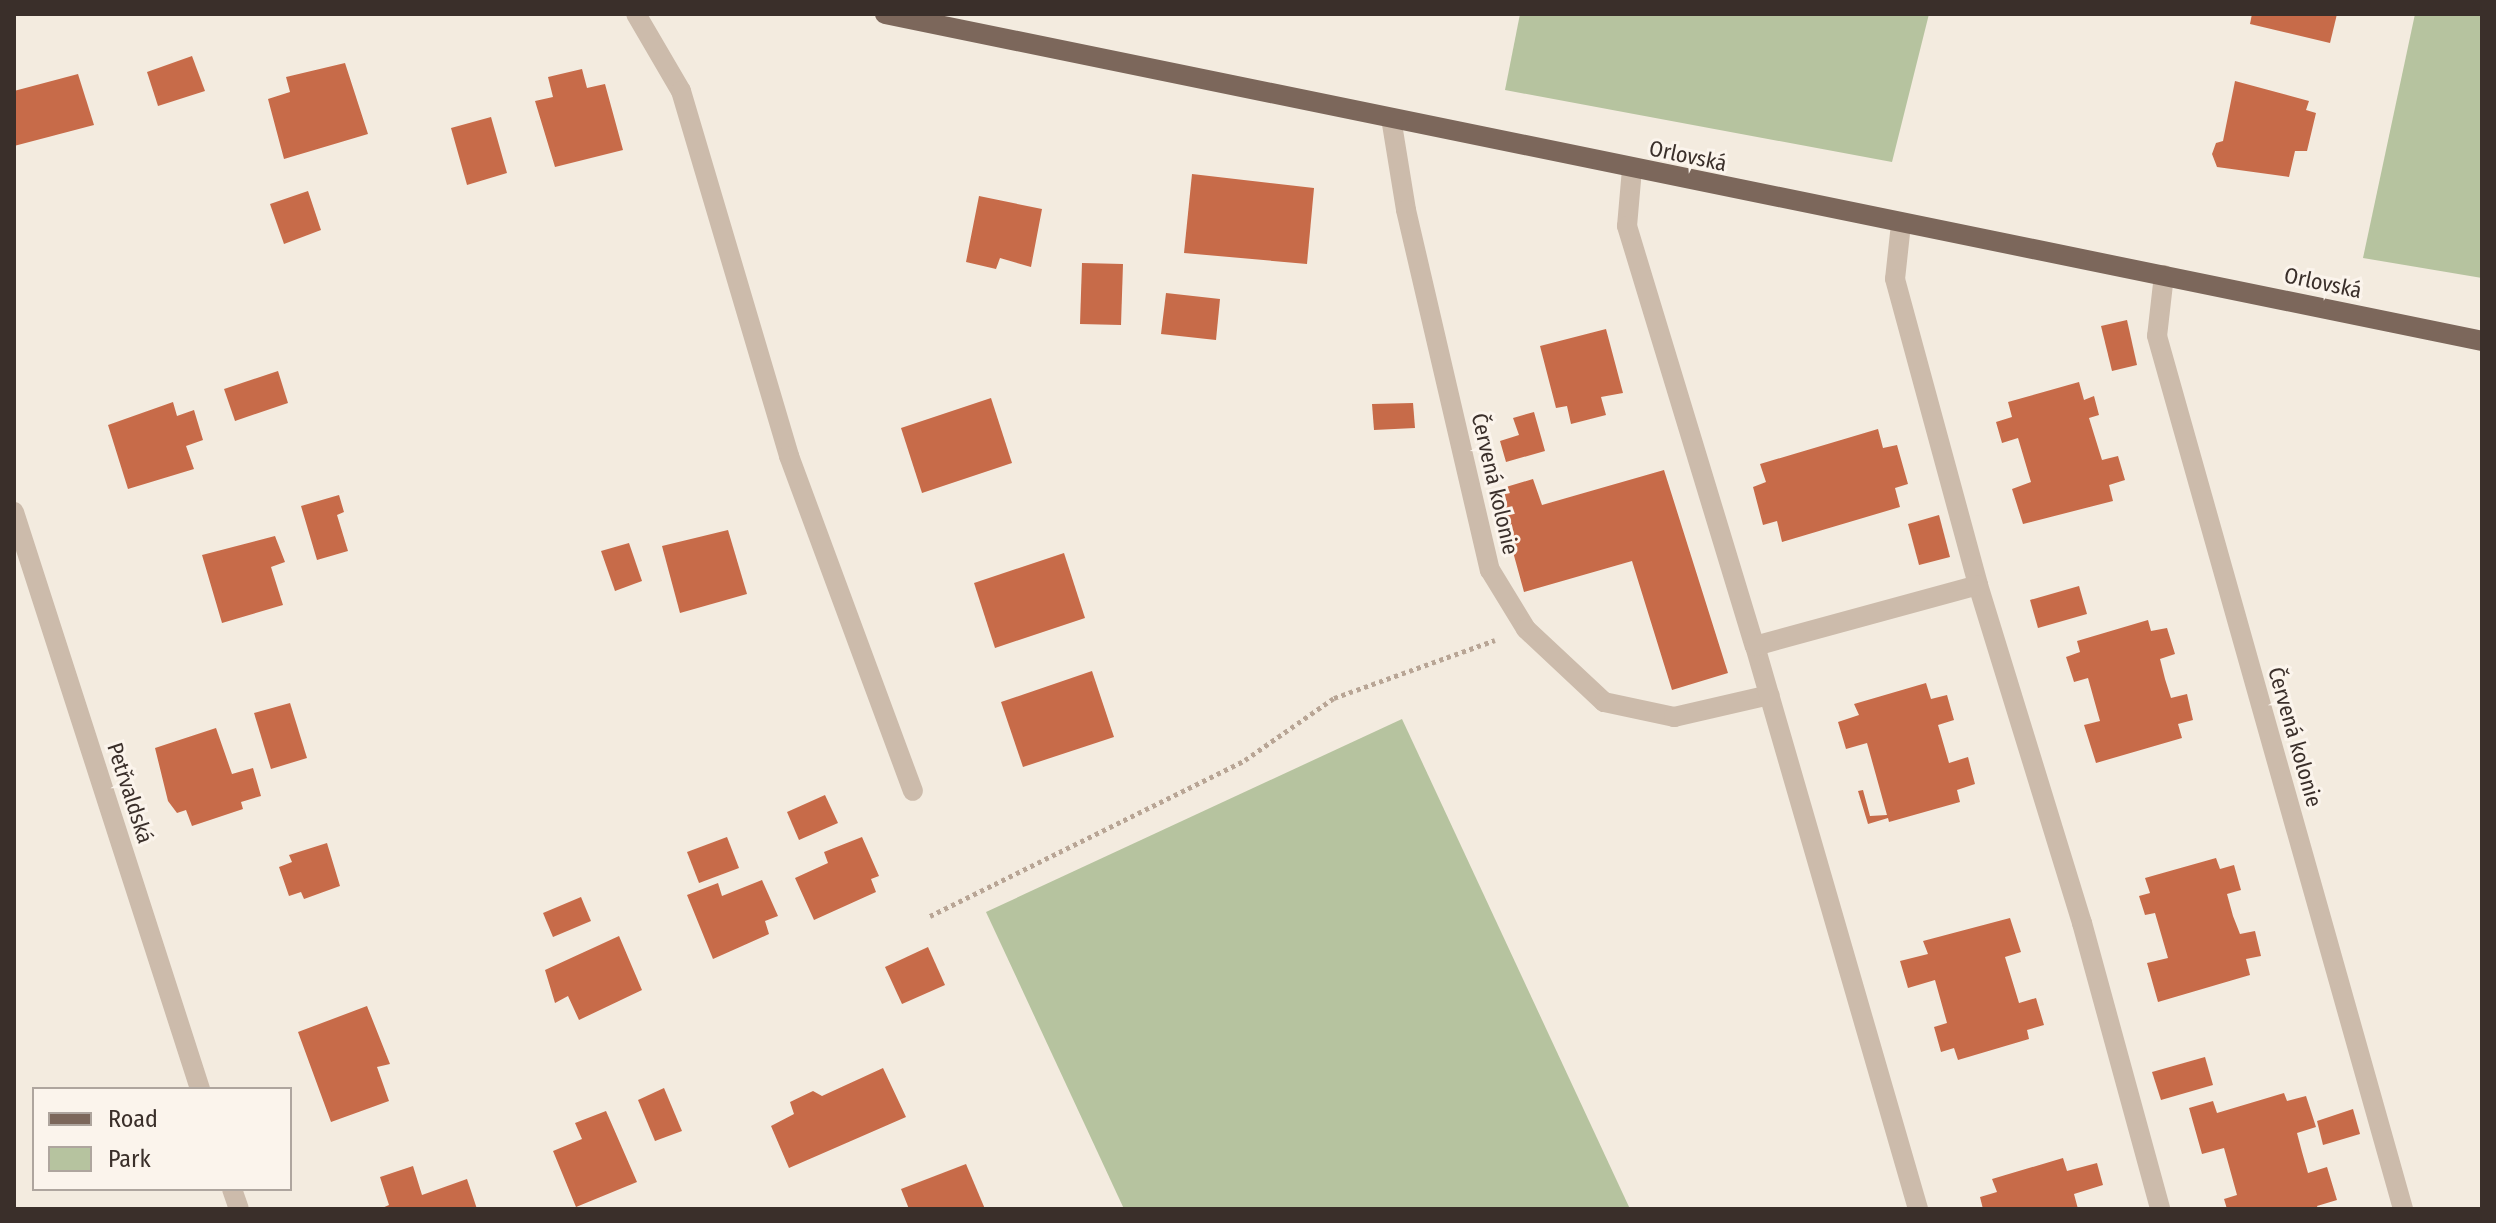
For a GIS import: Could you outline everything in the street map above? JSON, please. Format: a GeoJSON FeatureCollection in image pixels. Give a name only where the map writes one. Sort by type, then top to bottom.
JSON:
{"type":"FeatureCollection","features":[{"type":"Feature","properties":{"kind":"main road","name":"Orlovská"},"geometry":{"type":"LineString","coordinates":[[885,14],[2482,341]]}},
{"type":"Feature","properties":{"kind":"street"},"geometry":{"type":"LineString","coordinates":[[636,14],[681,91],[789,456],[913,791]]}},
{"type":"Feature","properties":{"kind":"street","name":"Červená kolonie"},"geometry":{"type":"LineString","coordinates":[[1391,118],[1406,210],[1490,570],[1526,629],[1604,702],[1674,717],[1769,695]]}},
{"type":"Feature","properties":{"kind":"street"},"geometry":{"type":"LineString","coordinates":[[1632,169],[1627,226],[1755,646],[1918,1209]]}},
{"type":"Feature","properties":{"kind":"street"},"geometry":{"type":"LineString","coordinates":[[1901,224],[1895,279],[1978,585],[2082,923],[2160,1209]]}},
{"type":"Feature","properties":{"kind":"street","name":"Červená kolonie"},"geometry":{"type":"LineString","coordinates":[[2164,275],[2157,336],[2403,1209]]}},
{"type":"Feature","properties":{"kind":"street","name":"Petřvaldská"},"geometry":{"type":"LineString","coordinates":[[14,512],[199,1087]]}},
{"type":"Feature","properties":{"kind":"street"},"geometry":{"type":"LineString","coordinates":[[1755,646],[1978,585]]}},
{"type":"Feature","properties":{"kind":"path"},"geometry":{"type":"LineString","coordinates":[[930,916],[1245,760],[1334,698],[1526,629]]}},
{"type":"Feature","properties":{"kind":"green space"},"geometry":{"type":"Polygon","coordinates":[[[1520,14],[1929,14],[1892,162],[1505,90],[1520,14]]]}},
{"type":"Feature","properties":{"kind":"green space"},"geometry":{"type":"Polygon","coordinates":[[[2415,14],[2482,14],[2482,278],[2363,258],[2415,14]]]}},
{"type":"Feature","properties":{"kind":"green space"},"geometry":{"type":"Polygon","coordinates":[[[1402,719],[1630,1209],[1124,1209],[986,912],[1402,719]]]}},
{"type":"Feature","properties":{"kind":"building"},"geometry":{"type":"Polygon","coordinates":[[[2252,14],[2337,14],[2330,43],[2250,24],[2252,14]]]}},
{"type":"Feature","properties":{"kind":"building"},"geometry":{"type":"Polygon","coordinates":[[[192,56],[205,91],[158,106],[147,72],[192,56]]]}},
{"type":"Feature","properties":{"kind":"building"},"geometry":{"type":"Polygon","coordinates":[[[345,63],[368,134],[284,159],[268,99],[290,92],[286,77],[345,63]]]}},
{"type":"Feature","properties":{"kind":"building"},"geometry":{"type":"Polygon","coordinates":[[[582,69],[587,88],[605,84],[623,150],[555,167],[535,101],[553,97],[548,77],[582,69]]]}},
{"type":"Feature","properties":{"kind":"building"},"geometry":{"type":"Polygon","coordinates":[[[78,74],[94,125],[14,146],[14,91],[78,74]]]}},
{"type":"Feature","properties":{"kind":"building"},"geometry":{"type":"Polygon","coordinates":[[[2235,81],[2309,101],[2306,110],[2316,113],[2307,151],[2295,151],[2289,177],[2217,167],[2212,154],[2216,143],[2223,141],[2235,81]]]}},
{"type":"Feature","properties":{"kind":"building"},"geometry":{"type":"Polygon","coordinates":[[[491,117],[507,173],[467,185],[451,128],[491,117]]]}},
{"type":"Feature","properties":{"kind":"building"},"geometry":{"type":"Polygon","coordinates":[[[1192,174],[1314,188],[1307,264],[1184,253],[1192,174]]]}},
{"type":"Feature","properties":{"kind":"building"},"geometry":{"type":"Polygon","coordinates":[[[308,191],[321,230],[284,244],[270,204],[308,191]]]}},
{"type":"Feature","properties":{"kind":"building"},"geometry":{"type":"Polygon","coordinates":[[[979,196],[1042,209],[1031,267],[1000,258],[996,269],[966,262],[979,196]]]}},
{"type":"Feature","properties":{"kind":"building"},"geometry":{"type":"Polygon","coordinates":[[[1082,263],[1123,264],[1121,325],[1080,324],[1082,263]]]}},
{"type":"Feature","properties":{"kind":"building"},"geometry":{"type":"Polygon","coordinates":[[[1166,293],[1220,299],[1216,340],[1161,334],[1166,293]]]}},
{"type":"Feature","properties":{"kind":"building"},"geometry":{"type":"Polygon","coordinates":[[[2127,320],[2137,365],[2112,371],[2101,326],[2127,320]]]}},
{"type":"Feature","properties":{"kind":"building"},"geometry":{"type":"Polygon","coordinates":[[[1606,329],[1623,393],[1601,397],[1606,415],[1571,424],[1567,406],[1556,408],[1540,346],[1606,329]]]}},
{"type":"Feature","properties":{"kind":"building"},"geometry":{"type":"Polygon","coordinates":[[[278,371],[288,403],[235,421],[224,389],[278,371]]]}},
{"type":"Feature","properties":{"kind":"building"},"geometry":{"type":"Polygon","coordinates":[[[2079,382],[2084,400],[2094,396],[2099,415],[2089,418],[2102,460],[2118,456],[2125,480],[2109,485],[2113,501],[2023,524],[2012,489],[2031,482],[2018,438],[2002,443],[1996,422],[2012,417],[2008,402],[2079,382]]]}},
{"type":"Feature","properties":{"kind":"building"},"geometry":{"type":"Polygon","coordinates":[[[991,398],[1012,463],[922,493],[901,428],[991,398]]]}},
{"type":"Feature","properties":{"kind":"building"},"geometry":{"type":"Polygon","coordinates":[[[173,402],[177,416],[194,410],[203,440],[186,446],[194,469],[128,489],[108,425],[173,402]]]}},
{"type":"Feature","properties":{"kind":"building"},"geometry":{"type":"Polygon","coordinates":[[[1413,403],[1415,428],[1374,430],[1372,404],[1413,403]]]}},
{"type":"Feature","properties":{"kind":"building"},"geometry":{"type":"Polygon","coordinates":[[[1534,412],[1545,451],[1506,462],[1500,441],[1519,435],[1513,418],[1534,412]]]}},
{"type":"Feature","properties":{"kind":"building"},"geometry":{"type":"Polygon","coordinates":[[[1878,429],[1883,448],[1897,445],[1908,484],[1895,488],[1900,507],[1782,542],[1777,521],[1763,525],[1753,487],[1766,482],[1760,464],[1878,429]]]}},
{"type":"Feature","properties":{"kind":"building"},"geometry":{"type":"Polygon","coordinates":[[[1664,470],[1728,673],[1672,690],[1632,561],[1524,592],[1496,490],[1533,479],[1542,505],[1664,470]]]}},
{"type":"Feature","properties":{"kind":"building"},"geometry":{"type":"Polygon","coordinates":[[[339,495],[344,512],[337,515],[348,551],[317,560],[301,506],[339,495]]]}},
{"type":"Feature","properties":{"kind":"building"},"geometry":{"type":"Polygon","coordinates":[[[1939,515],[1950,557],[1919,565],[1908,524],[1939,515]]]}},
{"type":"Feature","properties":{"kind":"building"},"geometry":{"type":"Polygon","coordinates":[[[728,530],[747,594],[680,613],[662,546],[728,530]]]}},
{"type":"Feature","properties":{"kind":"building"},"geometry":{"type":"Polygon","coordinates":[[[275,536],[285,562],[271,567],[283,605],[222,623],[202,555],[275,536]]]}},
{"type":"Feature","properties":{"kind":"building"},"geometry":{"type":"Polygon","coordinates":[[[629,543],[642,581],[615,591],[601,551],[629,543]]]}},
{"type":"Feature","properties":{"kind":"building"},"geometry":{"type":"Polygon","coordinates":[[[1064,553],[1085,618],[995,648],[974,583],[1064,553]]]}},
{"type":"Feature","properties":{"kind":"building"},"geometry":{"type":"Polygon","coordinates":[[[2079,586],[2087,614],[2038,628],[2030,600],[2079,586]]]}},
{"type":"Feature","properties":{"kind":"building"},"geometry":{"type":"Polygon","coordinates":[[[2148,620],[2151,631],[2167,628],[2175,654],[2160,659],[2165,679],[2171,698],[2187,694],[2193,720],[2178,724],[2182,738],[2096,763],[2084,725],[2100,721],[2088,678],[2074,682],[2066,657],[2080,652],[2077,641],[2148,620]]]}},
{"type":"Feature","properties":{"kind":"building"},"geometry":{"type":"Polygon","coordinates":[[[1092,671],[1114,737],[1023,767],[1001,702],[1092,671]]]}},
{"type":"Feature","properties":{"kind":"building"},"geometry":{"type":"Polygon","coordinates":[[[1926,683],[1931,699],[1947,695],[1954,720],[1938,725],[1949,763],[1968,757],[1975,784],[1957,790],[1960,802],[1889,822],[1888,818],[1868,824],[1858,791],[1863,790],[1870,816],[1887,815],[1867,743],[1846,749],[1838,722],[1859,715],[1854,704],[1926,683]]]}},
{"type":"Feature","properties":{"kind":"building"},"geometry":{"type":"Polygon","coordinates":[[[290,703],[307,758],[271,769],[254,713],[290,703]]]}},
{"type":"Feature","properties":{"kind":"building"},"geometry":{"type":"Polygon","coordinates":[[[216,728],[232,774],[253,768],[261,796],[241,802],[243,809],[192,826],[186,810],[177,813],[168,801],[155,748],[216,728]]]}},
{"type":"Feature","properties":{"kind":"building"},"geometry":{"type":"Polygon","coordinates":[[[825,795],[838,823],[799,840],[787,812],[825,795]]]}},
{"type":"Feature","properties":{"kind":"building"},"geometry":{"type":"Polygon","coordinates":[[[727,837],[739,868],[699,883],[687,852],[727,837]]]}},
{"type":"Feature","properties":{"kind":"building"},"geometry":{"type":"Polygon","coordinates":[[[862,837],[879,876],[871,879],[876,892],[814,920],[795,878],[828,863],[824,852],[862,837]]]}},
{"type":"Feature","properties":{"kind":"building"},"geometry":{"type":"Polygon","coordinates":[[[327,843],[340,886],[304,899],[301,892],[289,896],[279,867],[292,862],[289,855],[327,843]]]}},
{"type":"Feature","properties":{"kind":"building"},"geometry":{"type":"Polygon","coordinates":[[[2216,858],[2220,869],[2234,865],[2241,890],[2227,894],[2233,916],[2240,934],[2255,931],[2261,956],[2246,959],[2250,975],[2158,1002],[2147,963],[2168,958],[2155,913],[2145,915],[2139,896],[2150,893],[2145,878],[2216,858]]]}},
{"type":"Feature","properties":{"kind":"building"},"geometry":{"type":"Polygon","coordinates":[[[762,880],[778,916],[765,921],[769,934],[713,959],[687,895],[718,883],[722,896],[762,880]]]}},
{"type":"Feature","properties":{"kind":"building"},"geometry":{"type":"Polygon","coordinates":[[[581,897],[591,921],[553,937],[543,913],[581,897]]]}},
{"type":"Feature","properties":{"kind":"building"},"geometry":{"type":"Polygon","coordinates":[[[2010,918],[2021,952],[2005,957],[2019,1003],[2036,998],[2044,1025],[2027,1030],[2029,1039],[1958,1060],[1954,1048],[1941,1052],[1934,1027],[1947,1023],[1935,980],[1908,988],[1900,961],[1928,954],[1923,941],[2010,918]]]}},
{"type":"Feature","properties":{"kind":"building"},"geometry":{"type":"Polygon","coordinates":[[[619,936],[642,990],[579,1020],[568,996],[555,1003],[545,970],[619,936]]]}},
{"type":"Feature","properties":{"kind":"building"},"geometry":{"type":"Polygon","coordinates":[[[928,947],[945,985],[902,1004],[885,967],[928,947]]]}},
{"type":"Feature","properties":{"kind":"building"},"geometry":{"type":"Polygon","coordinates":[[[367,1006],[390,1064],[377,1067],[389,1101],[331,1122],[298,1032],[367,1006]]]}},
{"type":"Feature","properties":{"kind":"building"},"geometry":{"type":"Polygon","coordinates":[[[2205,1057],[2213,1085],[2161,1100],[2152,1072],[2205,1057]]]}},
{"type":"Feature","properties":{"kind":"building"},"geometry":{"type":"Polygon","coordinates":[[[883,1068],[906,1117],[789,1168],[771,1126],[794,1114],[790,1102],[813,1091],[822,1096],[883,1068]]]}},
{"type":"Feature","properties":{"kind":"building"},"geometry":{"type":"Polygon","coordinates":[[[664,1088],[682,1131],[655,1141],[638,1100],[664,1088]]]}},
{"type":"Feature","properties":{"kind":"building"},"geometry":{"type":"Polygon","coordinates":[[[2284,1093],[2287,1101],[2306,1096],[2316,1127],[2297,1133],[2308,1173],[2327,1167],[2337,1200],[2317,1206],[2318,1209],[2227,1209],[2224,1199],[2237,1195],[2224,1148],[2202,1154],[2189,1108],[2213,1101],[2217,1113],[2284,1093]]]}},
{"type":"Feature","properties":{"kind":"building"},"geometry":{"type":"Polygon","coordinates":[[[2353,1109],[2360,1134],[2323,1145],[2317,1121],[2353,1109]]]}},
{"type":"Feature","properties":{"kind":"building"},"geometry":{"type":"Polygon","coordinates":[[[606,1111],[637,1182],[576,1207],[553,1151],[582,1139],[575,1123],[606,1111]]]}},
{"type":"Feature","properties":{"kind":"building"},"geometry":{"type":"Polygon","coordinates":[[[2063,1158],[2067,1171],[2097,1163],[2103,1185],[2074,1194],[2078,1209],[1983,1209],[1980,1197],[1997,1192],[1992,1179],[2063,1158]]]}},
{"type":"Feature","properties":{"kind":"building"},"geometry":{"type":"Polygon","coordinates":[[[966,1164],[985,1209],[909,1209],[901,1189],[966,1164]]]}},
{"type":"Feature","properties":{"kind":"building"},"geometry":{"type":"Polygon","coordinates":[[[413,1166],[422,1195],[467,1179],[477,1209],[380,1209],[389,1205],[380,1177],[413,1166]]]}}]}
